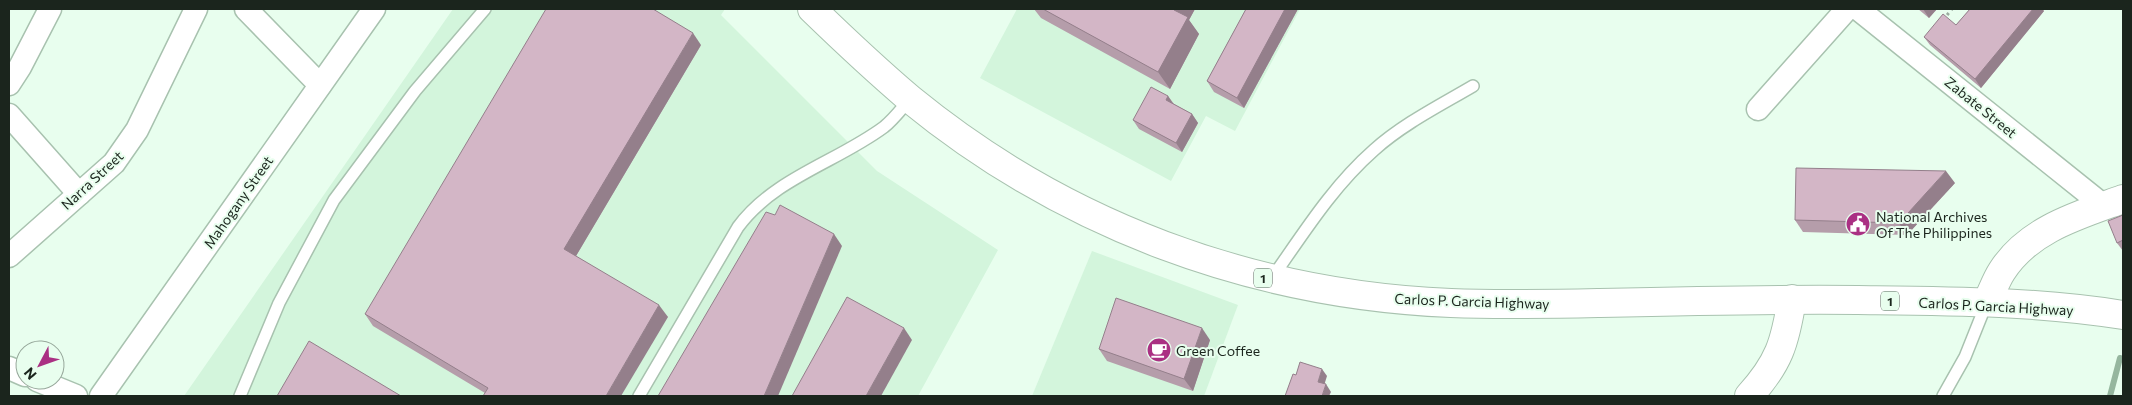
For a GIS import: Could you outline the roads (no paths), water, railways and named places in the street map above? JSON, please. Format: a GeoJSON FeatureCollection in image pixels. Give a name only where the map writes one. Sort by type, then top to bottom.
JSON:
{"type":"FeatureCollection","features":[{"type":"Feature","properties":{"kind":"main road","name":"Carlos P. Garcia Highway"},"geometry":{"type":"LineString","coordinates":[[812,9],[910,99],[959,136],[1021,177],[1078,209],[1143,238],[1271,280],[1325,291],[1451,304],[1792,299],[1987,302],[2123,315]]}},
{"type":"Feature","properties":{"kind":"main road"},"geometry":{"type":"LineString","coordinates":[[1987,302],[2001,272],[2021,248],[2057,225],[2114,203]]}},
{"type":"Feature","properties":{"kind":"main road"},"geometry":{"type":"LineString","coordinates":[[1749,396],[1765,378],[1784,342],[1792,299]]}},
{"type":"Feature","properties":{"kind":"street"},"geometry":{"type":"LineString","coordinates":[[9,84],[50,9]]}},
{"type":"Feature","properties":{"kind":"street","name":"Narra Street"},"geometry":{"type":"LineString","coordinates":[[9,256],[114,163],[126,149],[196,9]]}},
{"type":"Feature","properties":{"kind":"street"},"geometry":{"type":"LineString","coordinates":[[246,9],[320,85]]}},
{"type":"Feature","properties":{"kind":"street","name":"Mahogany Street"},"geometry":{"type":"LineString","coordinates":[[101,396],[374,9]]}},
{"type":"Feature","properties":{"kind":"street"},"geometry":{"type":"LineString","coordinates":[[1758,108],[1847,9]]}},
{"type":"Feature","properties":{"kind":"street","name":"Zabate Street"},"geometry":{"type":"LineString","coordinates":[[1858,9],[2114,203]]}},
{"type":"Feature","properties":{"kind":"street"},"geometry":{"type":"LineString","coordinates":[[9,115],[79,194]]}},
{"type":"Feature","properties":{"kind":"street"},"geometry":{"type":"LineString","coordinates":[[61,390],[76,396]]}},
{"type":"Feature","properties":{"kind":"lane"},"geometry":{"type":"LineString","coordinates":[[240,396],[279,302],[334,200],[415,91],[485,9]]}},
{"type":"Feature","properties":{"kind":"lane"},"geometry":{"type":"LineString","coordinates":[[1271,280],[1333,192],[1374,150],[1407,125],[1473,86]]}},
{"type":"Feature","properties":{"kind":"lane"},"geometry":{"type":"LineString","coordinates":[[639,396],[733,235],[748,214],[782,186],[884,127],[910,99]]}},
{"type":"Feature","properties":{"kind":"lane"},"geometry":{"type":"LineString","coordinates":[[1943,396],[1965,357],[1987,302]]}},
{"type":"Feature","properties":{"kind":"waterway"},"geometry":{"type":"LineString","coordinates":[[2110,396],[2120,358]]}},
{"type":"Feature","properties":{"kind":"place","name":"National Archives Of The Philippines"},"geometry":{"type":"Point","coordinates":[1858,224]}},
{"type":"Feature","properties":{"kind":"place","name":"Green Coffee"},"geometry":{"type":"Point","coordinates":[1159,350]}}]}
